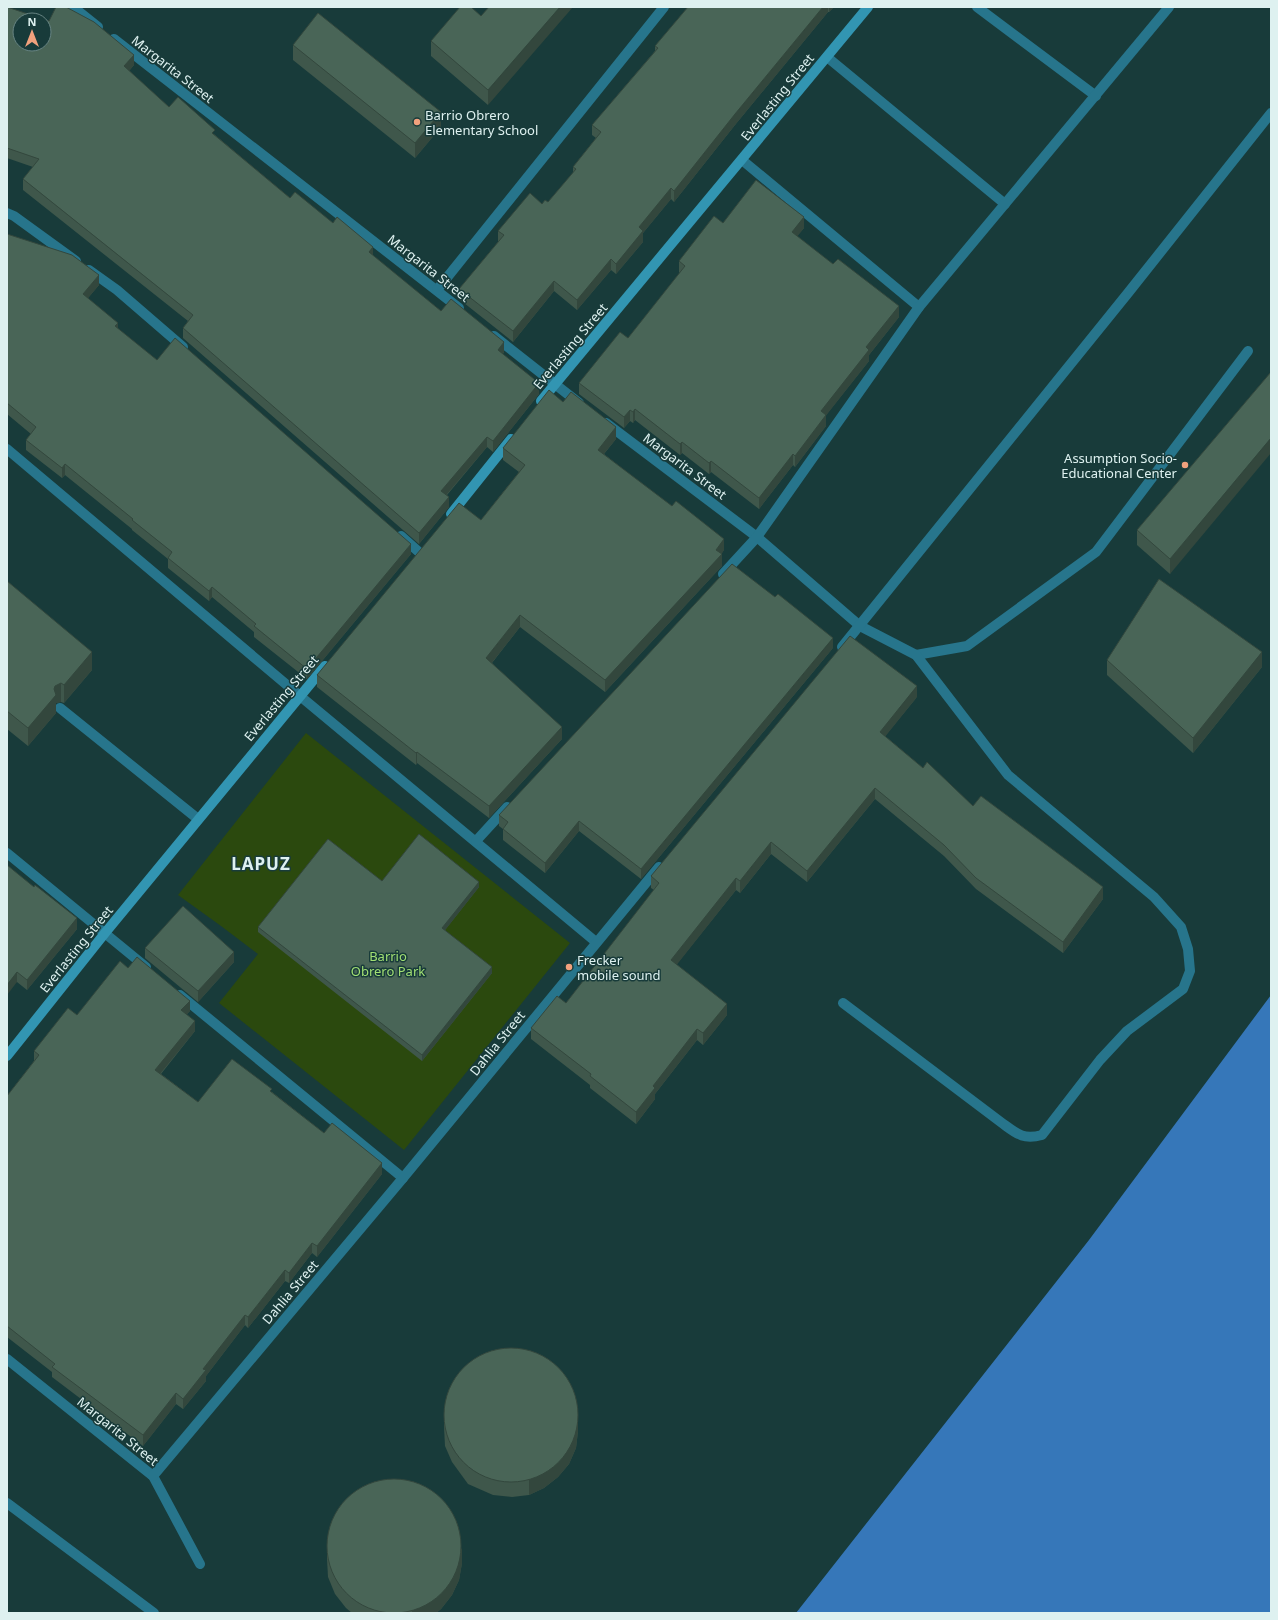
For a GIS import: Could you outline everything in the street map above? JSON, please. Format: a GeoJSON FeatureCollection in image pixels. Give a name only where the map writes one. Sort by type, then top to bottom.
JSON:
{"type":"FeatureCollection","features":[{"type":"Feature","properties":{"kind":"street","name":"Margarita Street"},"geometry":{"type":"LineString","coordinates":[[73,7],[468,315]]}},
{"type":"Feature","properties":{"kind":"street"},"geometry":{"type":"LineString","coordinates":[[437,290],[664,7]]}},
{"type":"Feature","properties":{"kind":"street","name":"Everlasting Street"},"geometry":{"type":"LineString","coordinates":[[535,409],[554,384],[868,7]]}},
{"type":"Feature","properties":{"kind":"street"},"geometry":{"type":"LineString","coordinates":[[977,7],[1096,96]]}},
{"type":"Feature","properties":{"kind":"street"},"geometry":{"type":"LineString","coordinates":[[714,584],[757,537],[919,307],[1169,7]]}},
{"type":"Feature","properties":{"kind":"street"},"geometry":{"type":"LineString","coordinates":[[827,57],[1005,204]]}},
{"type":"Feature","properties":{"kind":"street"},"geometry":{"type":"LineString","coordinates":[[835,656],[1271,113]]}},
{"type":"Feature","properties":{"kind":"street"},"geometry":{"type":"LineString","coordinates":[[742,160],[919,307]]}},
{"type":"Feature","properties":{"kind":"street"},"geometry":{"type":"LineString","coordinates":[[7,214],[14,216],[117,290],[188,352]]}},
{"type":"Feature","properties":{"kind":"street"},"geometry":{"type":"LineString","coordinates":[[487,330],[586,408]]}},
{"type":"Feature","properties":{"kind":"street"},"geometry":{"type":"LineString","coordinates":[[843,1003],[1002,1123],[1021,1136],[1033,1138],[1042,1135],[1100,1060],[1127,1031],[1183,989],[1190,971],[1188,949],[1181,927],[1154,897],[1008,775],[916,655],[966,646],[1096,552],[1248,351]]}},
{"type":"Feature","properties":{"kind":"street","name":"Margarita Street"},"geometry":{"type":"LineString","coordinates":[[599,418],[757,537],[860,626],[916,655]]}},
{"type":"Feature","properties":{"kind":"street"},"geometry":{"type":"LineString","coordinates":[[445,522],[520,428]]}},
{"type":"Feature","properties":{"kind":"street"},"geometry":{"type":"LineString","coordinates":[[7,449],[300,696],[596,942]]}},
{"type":"Feature","properties":{"kind":"street"},"geometry":{"type":"LineString","coordinates":[[390,527],[420,553]]}},
{"type":"Feature","properties":{"kind":"street","name":"Everlasting Street"},"geometry":{"type":"LineString","coordinates":[[7,1056],[105,933],[330,660]]}},
{"type":"Feature","properties":{"kind":"street"},"geometry":{"type":"LineString","coordinates":[[60,708],[198,819]]}},
{"type":"Feature","properties":{"kind":"street"},"geometry":{"type":"LineString","coordinates":[[476,841],[514,800]]}},
{"type":"Feature","properties":{"kind":"street"},"geometry":{"type":"LineString","coordinates":[[7,853],[154,973]]}},
{"type":"Feature","properties":{"kind":"street","name":"Dahlia Street"},"geometry":{"type":"LineString","coordinates":[[153,1476],[403,1178],[596,942],[668,857]]}},
{"type":"Feature","properties":{"kind":"street"},"geometry":{"type":"LineString","coordinates":[[172,988],[403,1178]]}},
{"type":"Feature","properties":{"kind":"street","name":"Margarita Street"},"geometry":{"type":"LineString","coordinates":[[7,1359],[153,1476],[200,1564]]}},
{"type":"Feature","properties":{"kind":"street"},"geometry":{"type":"LineString","coordinates":[[7,1503],[154,1613]]}},
{"type":"Feature","properties":{"kind":"green space","name":"Barrio Obrero Park"},"geometry":{"type":"Polygon","coordinates":[[[306,733],[570,943],[404,1150],[219,1003],[258,954],[178,895],[306,733]]]}},
{"type":"Feature","properties":{"kind":"water"},"geometry":{"type":"Polygon","coordinates":[[[1271,995],[1271,1613],[796,1613],[1089,1240],[1271,995]]]}},
{"type":"Feature","properties":{"kind":"building"},"geometry":{"type":"Polygon","coordinates":[[[7,7],[22,12],[12,12],[12,52],[52,52],[52,15],[56,7],[66,7],[94,22],[134,55],[124,66],[169,107],[178,97],[215,130],[212,133],[290,198],[295,192],[333,223],[337,217],[373,247],[369,252],[441,311],[451,299],[504,342],[498,350],[539,383],[493,441],[487,437],[441,491],[449,497],[419,533],[183,328],[193,315],[23,179],[39,159],[7,148],[7,7]]]}},
{"type":"Feature","properties":{"kind":"building"},"geometry":{"type":"Polygon","coordinates":[[[460,7],[471,7],[481,16],[489,7],[560,7],[488,90],[431,41],[460,7]]]}},
{"type":"Feature","properties":{"kind":"building"},"geometry":{"type":"Polygon","coordinates":[[[688,7],[823,7],[674,191],[671,188],[639,227],[643,231],[616,264],[611,259],[577,300],[554,281],[513,331],[459,289],[504,235],[498,231],[530,193],[542,204],[545,200],[548,202],[576,169],[573,167],[601,132],[592,125],[658,48],[655,46],[688,7]]]}},
{"type":"Feature","properties":{"kind":"building"},"geometry":{"type":"Polygon","coordinates":[[[318,13],[441,112],[415,143],[293,45],[318,13]]]}},
{"type":"Feature","properties":{"kind":"building"},"geometry":{"type":"Polygon","coordinates":[[[756,180],[804,217],[792,232],[833,264],[838,259],[899,306],[866,347],[869,350],[821,411],[826,415],[795,456],[793,454],[759,498],[711,461],[709,463],[682,442],[680,444],[635,409],[633,412],[630,410],[624,417],[579,383],[620,332],[628,338],[685,266],[679,261],[714,216],[723,223],[756,180]]]}},
{"type":"Feature","properties":{"kind":"building"},"geometry":{"type":"Polygon","coordinates":[[[7,234],[72,255],[99,275],[83,294],[118,323],[115,326],[157,360],[175,338],[411,544],[307,669],[254,626],[256,624],[212,587],[209,591],[168,558],[172,552],[132,520],[133,519],[65,464],[62,468],[26,440],[36,427],[7,403],[7,234]]]}},
{"type":"Feature","properties":{"kind":"building"},"geometry":{"type":"Polygon","coordinates":[[[1271,372],[1271,438],[1170,559],[1137,530],[1271,372]]]}},
{"type":"Feature","properties":{"kind":"building"},"geometry":{"type":"Polygon","coordinates":[[[549,390],[563,402],[571,392],[616,427],[598,450],[672,506],[676,501],[724,539],[716,550],[722,554],[605,680],[520,615],[486,658],[562,727],[489,806],[417,752],[416,753],[317,675],[459,503],[481,520],[525,465],[503,448],[549,390]]]}},
{"type":"Feature","properties":{"kind":"building"},"geometry":{"type":"Polygon","coordinates":[[[732,564],[775,597],[778,594],[833,638],[641,869],[579,821],[545,863],[503,829],[508,822],[499,815],[732,564]]]}},
{"type":"Feature","properties":{"kind":"building"},"geometry":{"type":"Polygon","coordinates":[[[1159,579],[1262,652],[1193,738],[1107,660],[1159,579]]]}},
{"type":"Feature","properties":{"kind":"building"},"geometry":{"type":"Polygon","coordinates":[[[7,581],[92,652],[64,685],[61,683],[55,686],[54,689],[56,695],[28,728],[7,711],[7,581]]]}},
{"type":"Feature","properties":{"kind":"building"},"geometry":{"type":"Polygon","coordinates":[[[850,636],[917,686],[880,732],[923,768],[927,762],[973,806],[981,796],[1103,887],[1063,942],[976,878],[944,845],[875,788],[807,871],[771,842],[740,881],[736,878],[671,960],[727,1004],[703,1033],[697,1029],[653,1086],[655,1088],[636,1112],[590,1076],[591,1074],[531,1028],[557,996],[566,1003],[659,883],[651,876],[850,636]]]}},
{"type":"Feature","properties":{"kind":"building"},"geometry":{"type":"Polygon","coordinates":[[[419,834],[479,882],[442,928],[492,967],[422,1055],[258,927],[328,839],[382,881],[419,834]]]}},
{"type":"Feature","properties":{"kind":"building"},"geometry":{"type":"Polygon","coordinates":[[[7,865],[34,887],[35,885],[77,918],[27,980],[17,972],[7,985],[7,865]]]}},
{"type":"Feature","properties":{"kind":"building"},"geometry":{"type":"Polygon","coordinates":[[[183,906],[234,952],[198,991],[145,948],[183,906]]]}},
{"type":"Feature","properties":{"kind":"building"},"geometry":{"type":"Polygon","coordinates":[[[137,957],[190,1001],[181,1010],[195,1021],[155,1070],[198,1102],[232,1059],[272,1089],[270,1091],[324,1133],[332,1123],[382,1163],[317,1246],[312,1243],[289,1273],[285,1270],[248,1317],[245,1315],[203,1369],[206,1370],[183,1399],[176,1393],[143,1435],[52,1367],[55,1364],[7,1326],[7,1096],[39,1055],[34,1051],[68,1008],[77,1015],[120,961],[128,968],[137,957]]]}},
{"type":"Feature","properties":{"kind":"building"},"geometry":{"type":"Polygon","coordinates":[[[518,1348],[543,1356],[554,1363],[563,1372],[573,1389],[577,1402],[577,1428],[573,1441],[563,1458],[554,1467],[537,1477],[524,1481],[504,1482],[479,1474],[468,1467],[459,1458],[449,1441],[445,1428],[444,1408],[452,1383],[459,1372],[468,1363],[485,1353],[498,1349],[518,1348]]]}},
{"type":"Feature","properties":{"kind":"building"},"geometry":{"type":"Polygon","coordinates":[[[401,1479],[426,1487],[437,1494],[446,1503],[456,1520],[460,1533],[460,1559],[456,1572],[446,1589],[437,1598],[420,1608],[407,1612],[387,1613],[362,1605],[351,1598],[342,1589],[332,1572],[328,1559],[327,1539],[335,1514],[342,1503],[351,1494],[368,1484],[381,1480],[401,1479]]]}},
{"type":"Feature","properties":{"kind":"place","name":"Barrio Obrero Elementary School"},"geometry":{"type":"Point","coordinates":[417,122]}},
{"type":"Feature","properties":{"kind":"place","name":"Assumption Socio- Educational Center"},"geometry":{"type":"Point","coordinates":[1185,465]}},
{"type":"Feature","properties":{"kind":"place","name":"Frecker mobile sound"},"geometry":{"type":"Point","coordinates":[569,967]}},
{"type":"Feature","properties":{"kind":"district","name":"LAPUZ"},"geometry":{"type":"Point","coordinates":[261,863]}}]}
